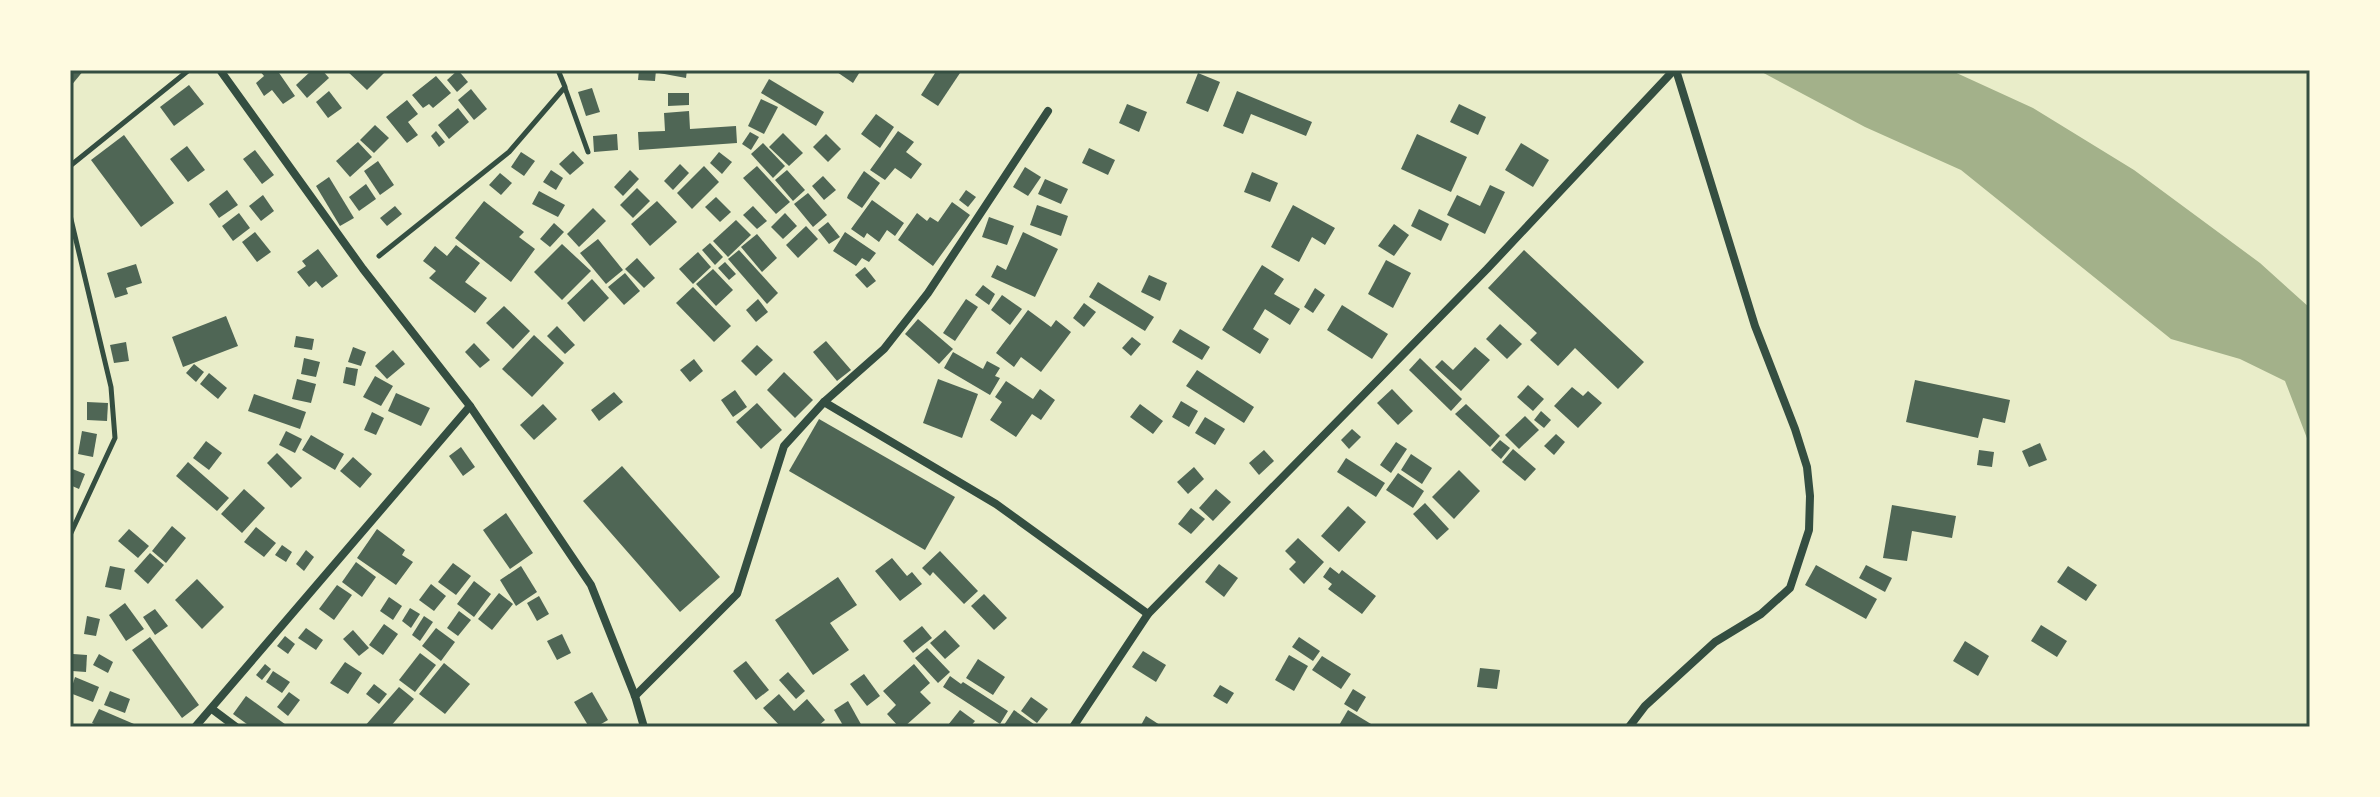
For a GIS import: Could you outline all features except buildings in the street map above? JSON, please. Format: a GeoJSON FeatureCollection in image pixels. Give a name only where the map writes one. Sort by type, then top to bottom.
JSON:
{"type":"FeatureCollection","features":[{"type":"Feature","properties":{"kind":"street"},"geometry":{"type":"LineString","coordinates":[[220,70],[363,269],[470,406],[591,585],[635,696],[644,727]]}},
{"type":"Feature","properties":{"kind":"street"},"geometry":{"type":"LineString","coordinates":[[1073,727],[1148,614],[1487,269],[1675,70],[1755,326],[1807,467],[1809,530],[1790,588],[1761,614],[1715,642],[1645,706],[1629,727]]}},
{"type":"Feature","properties":{"kind":"street"},"geometry":{"type":"LineString","coordinates":[[635,696],[737,594],[784,446],[824,402],[884,349],[989,204],[1048,111]]}},
{"type":"Feature","properties":{"kind":"street"},"geometry":{"type":"LineString","coordinates":[[824,402],[996,504],[1148,614]]}},
{"type":"Feature","properties":{"kind":"street"},"geometry":{"type":"LineString","coordinates":[[195,727],[470,406]]}},
{"type":"Feature","properties":{"kind":"street"},"geometry":{"type":"LineString","coordinates":[[212,709],[236,727]]}},
{"type":"Feature","properties":{"kind":"path"},"geometry":{"type":"LineString","coordinates":[[70,166],[189,70]]}},
{"type":"Feature","properties":{"kind":"path"},"geometry":{"type":"LineString","coordinates":[[558,70],[588,152]]}},
{"type":"Feature","properties":{"kind":"path"},"geometry":{"type":"LineString","coordinates":[[363,269],[509,152],[565,87]]}},
{"type":"Feature","properties":{"kind":"path"},"geometry":{"type":"LineString","coordinates":[[70,215],[111,387],[115,438],[70,535]]}},
{"type":"Feature","properties":{"kind":"shaded area"},"geometry":{"type":"Polygon","coordinates":[[[1758,70],[1950,70],[2033,108],[2134,170],[2260,263],[2310,308],[2310,446],[2285,381],[2240,359],[2171,339],[1961,170],[1865,127],[1758,70]]]}}]}
